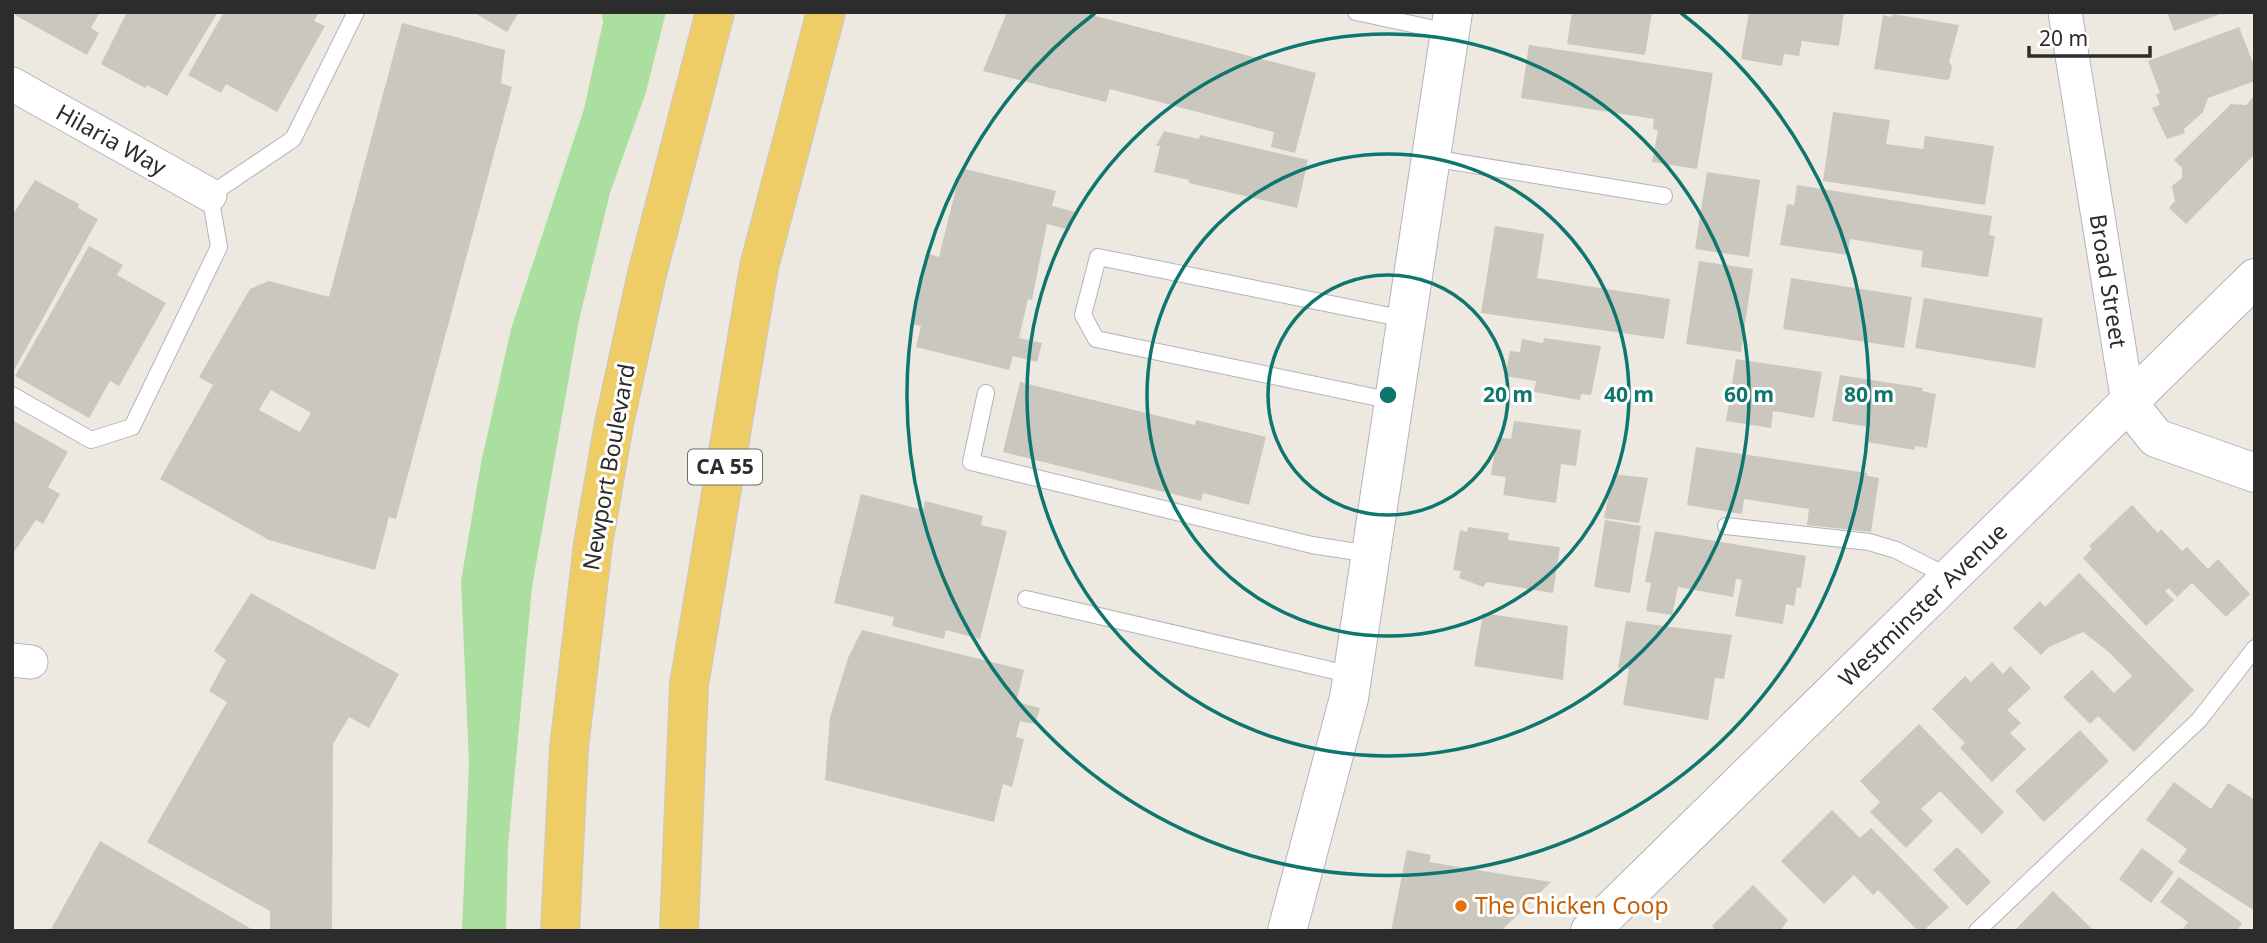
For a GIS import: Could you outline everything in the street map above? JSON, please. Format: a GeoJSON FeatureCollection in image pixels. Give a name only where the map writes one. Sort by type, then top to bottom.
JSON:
{"type":"FeatureCollection","features":[{"type":"Feature","properties":{"kind":"highway","name":"Newport Boulevard"},"geometry":{"type":"LineString","coordinates":[[560,931],[569,748],[593,544],[614,424],[646,278],[715,12]]}},
{"type":"Feature","properties":{"kind":"highway","name":"CA 55"},"geometry":{"type":"LineString","coordinates":[[679,931],[691,671],[759,267],[826,12]]}},
{"type":"Feature","properties":{"kind":"street","name":"Broad Street"},"geometry":{"type":"LineString","coordinates":[[2065,12],[2128,403],[2155,438],[2255,473]]}},
{"type":"Feature","properties":{"kind":"street"},"geometry":{"type":"LineString","coordinates":[[1287,931],[1352,675],[1451,22]]}},
{"type":"Feature","properties":{"kind":"street","name":"Hilaria Way"},"geometry":{"type":"LineString","coordinates":[[12,84],[210,195]]}},
{"type":"Feature","properties":{"kind":"street","name":"Westminster Avenue"},"geometry":{"type":"LineString","coordinates":[[1590,931],[2255,278]]}},
{"type":"Feature","properties":{"kind":"lane"},"geometry":{"type":"LineString","coordinates":[[12,395],[91,440],[132,427],[219,247],[210,195],[293,139],[356,12]]}},
{"type":"Feature","properties":{"kind":"lane"},"geometry":{"type":"LineString","coordinates":[[1356,12],[1451,22]]}},
{"type":"Feature","properties":{"kind":"lane"},"geometry":{"type":"LineString","coordinates":[[1429,157],[1664,196]]}},
{"type":"Feature","properties":{"kind":"lane"},"geometry":{"type":"LineString","coordinates":[[1393,401],[1096,339],[1083,315],[1098,257],[1405,318]]}},
{"type":"Feature","properties":{"kind":"lane"},"geometry":{"type":"LineString","coordinates":[[986,393],[971,462],[1312,545],[1370,554]]}},
{"type":"Feature","properties":{"kind":"lane"},"geometry":{"type":"LineString","coordinates":[[1726,526],[1868,542],[1896,550],[1950,578]]}},
{"type":"Feature","properties":{"kind":"lane"},"geometry":{"type":"LineString","coordinates":[[1026,599],[1352,675]]}},
{"type":"Feature","properties":{"kind":"lane"},"geometry":{"type":"LineString","coordinates":[[1977,931],[2199,720],[2255,648]]}},
{"type":"Feature","properties":{"kind":"green space"},"geometry":{"type":"Polygon","coordinates":[[[601,12],[666,12],[646,92],[610,193],[579,320],[532,587],[508,846],[506,931],[462,931],[469,763],[461,581],[481,463],[511,329],[584,109],[603,22],[601,12]]]}},
{"type":"Feature","properties":{"kind":"building"},"geometry":{"type":"Polygon","coordinates":[[[16,12],[100,12],[91,28],[99,33],[87,55],[15,15],[16,12]]]}},
{"type":"Feature","properties":{"kind":"building"},"geometry":{"type":"Polygon","coordinates":[[[127,12],[218,12],[167,96],[147,85],[145,88],[101,64],[127,12]]]}},
{"type":"Feature","properties":{"kind":"building"},"geometry":{"type":"Polygon","coordinates":[[[224,12],[319,12],[314,21],[325,26],[277,112],[226,84],[221,93],[188,75],[224,12]]]}},
{"type":"Feature","properties":{"kind":"building"},"geometry":{"type":"Polygon","coordinates":[[[473,12],[519,12],[507,32],[473,12]]]}},
{"type":"Feature","properties":{"kind":"building"},"geometry":{"type":"Polygon","coordinates":[[[1007,12],[1080,12],[1316,73],[1295,153],[1271,147],[1274,132],[1110,89],[1106,102],[983,71],[1007,12]]]}},
{"type":"Feature","properties":{"kind":"building"},"geometry":{"type":"Polygon","coordinates":[[[1572,12],[1652,12],[1645,55],[1567,44],[1572,12]]]}},
{"type":"Feature","properties":{"kind":"building"},"geometry":{"type":"Polygon","coordinates":[[[1749,12],[1844,12],[1839,46],[1802,41],[1799,56],[1784,54],[1782,66],[1741,59],[1749,12]]]}},
{"type":"Feature","properties":{"kind":"building"},"geometry":{"type":"Polygon","coordinates":[[[2167,12],[2223,12],[2223,13],[2174,31],[2167,12]]]}},
{"type":"Feature","properties":{"kind":"building"},"geometry":{"type":"Polygon","coordinates":[[[1893,14],[1959,25],[1949,62],[1952,66],[1950,78],[1947,80],[1874,69],[1883,15],[1892,17],[1893,14]]]}},
{"type":"Feature","properties":{"kind":"building"},"geometry":{"type":"Polygon","coordinates":[[[402,23],[505,50],[501,83],[512,87],[396,519],[389,517],[375,570],[269,540],[160,479],[213,385],[199,377],[250,289],[269,281],[329,297],[402,23]],[[271,390],[259,410],[300,432],[311,413],[271,390]]]}},
{"type":"Feature","properties":{"kind":"building"},"geometry":{"type":"Polygon","coordinates":[[[2239,27],[2255,68],[2255,81],[2208,98],[2203,112],[2184,129],[2185,133],[2167,139],[2152,108],[2160,105],[2156,94],[2160,93],[2148,61],[2239,27]]]}},
{"type":"Feature","properties":{"kind":"building"},"geometry":{"type":"Polygon","coordinates":[[[1529,45],[1713,73],[1697,169],[1652,162],[1658,130],[1653,129],[1654,119],[1521,98],[1529,45]]]}},
{"type":"Feature","properties":{"kind":"building"},"geometry":{"type":"Polygon","coordinates":[[[2253,97],[2255,154],[2186,224],[2169,208],[2175,201],[2172,186],[2182,178],[2182,168],[2174,160],[2231,104],[2246,105],[2253,97]]]}},
{"type":"Feature","properties":{"kind":"building"},"geometry":{"type":"Polygon","coordinates":[[[1833,112],[1890,120],[1886,144],[1923,149],[1925,136],[1994,146],[1985,205],[1823,181],[1833,112]]]}},
{"type":"Feature","properties":{"kind":"building"},"geometry":{"type":"Polygon","coordinates":[[[1164,131],[1199,139],[1200,135],[1308,160],[1297,208],[1189,183],[1189,180],[1154,172],[1160,146],[1156,146],[1164,131]]]}},
{"type":"Feature","properties":{"kind":"building"},"geometry":{"type":"Polygon","coordinates":[[[961,168],[1056,191],[1052,206],[1075,212],[1070,230],[1047,224],[1032,300],[1028,299],[1019,338],[1042,343],[1037,362],[1013,356],[1009,370],[916,347],[921,326],[912,324],[929,254],[939,257],[961,168]]]}},
{"type":"Feature","properties":{"kind":"building"},"geometry":{"type":"Polygon","coordinates":[[[1707,172],[1760,180],[1749,257],[1695,249],[1707,172]]]}},
{"type":"Feature","properties":{"kind":"building"},"geometry":{"type":"Polygon","coordinates":[[[35,180],[79,204],[78,208],[98,219],[12,374],[12,216],[35,180]]]}},
{"type":"Feature","properties":{"kind":"building"},"geometry":{"type":"Polygon","coordinates":[[[1797,185],[1992,216],[1989,235],[1995,236],[1988,277],[1921,267],[1923,251],[1850,239],[1848,255],[1780,245],[1787,204],[1794,205],[1797,185]]]}},
{"type":"Feature","properties":{"kind":"building"},"geometry":{"type":"Polygon","coordinates":[[[1495,226],[1544,234],[1537,278],[1670,299],[1664,339],[1481,313],[1495,226]]]}},
{"type":"Feature","properties":{"kind":"building"},"geometry":{"type":"Polygon","coordinates":[[[89,246],[123,265],[117,275],[166,303],[119,386],[110,381],[89,418],[15,376],[89,246]]]}},
{"type":"Feature","properties":{"kind":"building"},"geometry":{"type":"Polygon","coordinates":[[[1699,261],[1753,269],[1741,352],[1686,344],[1699,261]]]}},
{"type":"Feature","properties":{"kind":"building"},"geometry":{"type":"Polygon","coordinates":[[[1791,278],[1912,297],[1904,348],[1783,329],[1791,278]]]}},
{"type":"Feature","properties":{"kind":"building"},"geometry":{"type":"Polygon","coordinates":[[[1924,298],[2043,318],[2035,368],[1915,348],[1924,298]]]}},
{"type":"Feature","properties":{"kind":"building"},"geometry":{"type":"Polygon","coordinates":[[[1544,338],[1601,346],[1591,395],[1581,394],[1580,400],[1534,392],[1536,381],[1505,376],[1510,351],[1520,352],[1522,339],[1543,343],[1544,338]]]}},
{"type":"Feature","properties":{"kind":"building"},"geometry":{"type":"Polygon","coordinates":[[[1736,359],[1822,372],[1814,418],[1773,411],[1771,428],[1726,421],[1736,359]]]}},
{"type":"Feature","properties":{"kind":"building"},"geometry":{"type":"Polygon","coordinates":[[[1840,375],[1923,388],[1922,391],[1936,394],[1927,448],[1915,446],[1914,450],[1867,442],[1870,427],[1832,421],[1840,375]]]}},
{"type":"Feature","properties":{"kind":"building"},"geometry":{"type":"Polygon","coordinates":[[[1020,382],[1195,425],[1196,420],[1266,437],[1249,505],[1203,493],[1201,501],[1003,452],[1020,382]]]}},
{"type":"Feature","properties":{"kind":"building"},"geometry":{"type":"Polygon","coordinates":[[[12,420],[68,452],[48,487],[60,494],[43,524],[36,520],[14,552],[12,420]]]}},
{"type":"Feature","properties":{"kind":"building"},"geometry":{"type":"Polygon","coordinates":[[[1514,421],[1581,430],[1576,466],[1561,464],[1556,503],[1503,495],[1506,477],[1491,475],[1497,437],[1511,439],[1514,421]]]}},
{"type":"Feature","properties":{"kind":"building"},"geometry":{"type":"Polygon","coordinates":[[[1696,447],[1867,473],[1867,476],[1879,478],[1871,532],[1807,525],[1809,509],[1744,499],[1742,514],[1687,505],[1696,447]]]}},
{"type":"Feature","properties":{"kind":"building"},"geometry":{"type":"Polygon","coordinates":[[[1613,474],[1648,478],[1639,523],[1604,518],[1613,474]]]}},
{"type":"Feature","properties":{"kind":"building"},"geometry":{"type":"Polygon","coordinates":[[[861,494],[923,510],[925,501],[983,516],[981,525],[1007,531],[980,639],[946,630],[944,639],[892,626],[894,617],[834,603],[861,494]]]}},
{"type":"Feature","properties":{"kind":"building"},"geometry":{"type":"Polygon","coordinates":[[[2132,505],[2158,533],[2161,529],[2182,551],[2187,547],[2208,569],[2218,559],[2250,594],[2226,617],[2192,583],[2177,597],[2169,588],[2165,591],[2174,600],[2146,626],[2083,558],[2092,549],[2089,546],[2132,505]]]}},
{"type":"Feature","properties":{"kind":"building"},"geometry":{"type":"Polygon","coordinates":[[[1605,520],[1641,526],[1630,593],[1594,587],[1605,520]]]}},
{"type":"Feature","properties":{"kind":"building"},"geometry":{"type":"Polygon","coordinates":[[[1468,527],[1509,533],[1508,540],[1560,547],[1553,593],[1487,582],[1483,587],[1459,578],[1461,571],[1453,570],[1460,530],[1467,532],[1468,527]]]}},
{"type":"Feature","properties":{"kind":"building"},"geometry":{"type":"Polygon","coordinates":[[[1655,531],[1806,556],[1801,588],[1797,587],[1794,606],[1786,604],[1783,624],[1735,616],[1742,580],[1736,579],[1733,597],[1678,587],[1672,615],[1646,611],[1651,583],[1645,582],[1655,531]]]}},
{"type":"Feature","properties":{"kind":"building"},"geometry":{"type":"Polygon","coordinates":[[[2079,573],[2194,690],[2134,752],[2098,716],[2090,724],[2063,697],[2092,670],[2114,693],[2132,676],[2109,652],[2083,632],[2049,647],[2041,655],[2013,628],[2040,601],[2045,607],[2079,573]]]}},
{"type":"Feature","properties":{"kind":"building"},"geometry":{"type":"Polygon","coordinates":[[[251,593],[399,674],[369,728],[349,717],[333,744],[332,931],[270,931],[270,911],[147,842],[227,702],[209,691],[226,660],[214,651],[251,593]]]}},
{"type":"Feature","properties":{"kind":"building"},"geometry":{"type":"Polygon","coordinates":[[[1483,613],[1568,626],[1563,680],[1474,666],[1483,613]]]}},
{"type":"Feature","properties":{"kind":"building"},"geometry":{"type":"Polygon","coordinates":[[[1626,621],[1732,635],[1724,679],[1715,678],[1708,720],[1623,705],[1629,669],[1618,668],[1626,621]]]}},
{"type":"Feature","properties":{"kind":"building"},"geometry":{"type":"Polygon","coordinates":[[[862,630],[1024,670],[1016,702],[1040,708],[1035,724],[1020,721],[1016,737],[1024,739],[1012,787],[1003,784],[994,822],[825,780],[830,717],[848,658],[862,630]]]}},
{"type":"Feature","properties":{"kind":"building"},"geometry":{"type":"Polygon","coordinates":[[[1992,662],[2003,674],[2010,666],[2031,688],[2007,710],[2021,723],[2010,733],[2026,749],[1992,782],[1960,748],[1965,743],[1932,709],[1965,676],[1971,682],[1992,662]]]}},
{"type":"Feature","properties":{"kind":"building"},"geometry":{"type":"Polygon","coordinates":[[[1919,724],[2004,812],[1982,834],[1940,791],[1921,809],[1933,821],[1906,848],[1870,812],[1880,802],[1860,781],[1919,724]]]}},
{"type":"Feature","properties":{"kind":"building"},"geometry":{"type":"Polygon","coordinates":[[[2080,730],[2109,761],[2044,822],[2015,791],[2080,730]]]}},
{"type":"Feature","properties":{"kind":"building"},"geometry":{"type":"Polygon","coordinates":[[[2174,782],[2211,809],[2228,783],[2255,800],[2255,911],[2178,862],[2187,849],[2146,820],[2174,782]]]}},
{"type":"Feature","properties":{"kind":"building"},"geometry":{"type":"Polygon","coordinates":[[[1832,810],[1860,838],[1871,828],[1949,907],[1923,931],[1918,931],[1878,890],[1873,895],[1854,875],[1824,904],[1781,861],[1832,810]]]}},
{"type":"Feature","properties":{"kind":"building"},"geometry":{"type":"Polygon","coordinates":[[[100,841],[255,931],[50,931],[100,841]]]}},
{"type":"Feature","properties":{"kind":"building"},"geometry":{"type":"Polygon","coordinates":[[[1957,847],[1991,882],[1967,906],[1933,870],[1957,847]]]}},
{"type":"Feature","properties":{"kind":"building"},"geometry":{"type":"Polygon","coordinates":[[[2142,848],[2174,872],[2151,903],[2119,879],[2142,848]]]}},
{"type":"Feature","properties":{"kind":"building","name":"The Chicken Coop"},"geometry":{"type":"Polygon","coordinates":[[[1407,850],[1431,855],[1429,862],[1551,882],[1501,931],[1391,931],[1407,850]]]}},
{"type":"Feature","properties":{"kind":"building"},"geometry":{"type":"Polygon","coordinates":[[[2179,877],[2242,923],[2237,931],[2181,931],[2188,922],[2160,902],[2179,877]]]}},
{"type":"Feature","properties":{"kind":"building"},"geometry":{"type":"Polygon","coordinates":[[[1753,885],[1788,920],[1780,931],[1717,931],[1712,926],[1753,885]]]}},
{"type":"Feature","properties":{"kind":"building"},"geometry":{"type":"Polygon","coordinates":[[[2053,891],[2094,931],[2014,931],[2053,891]]]}},
{"type":"Feature","properties":{"kind":"place","name":"The Chicken Coop"},"geometry":{"type":"Point","coordinates":[1461,906]}}]}
